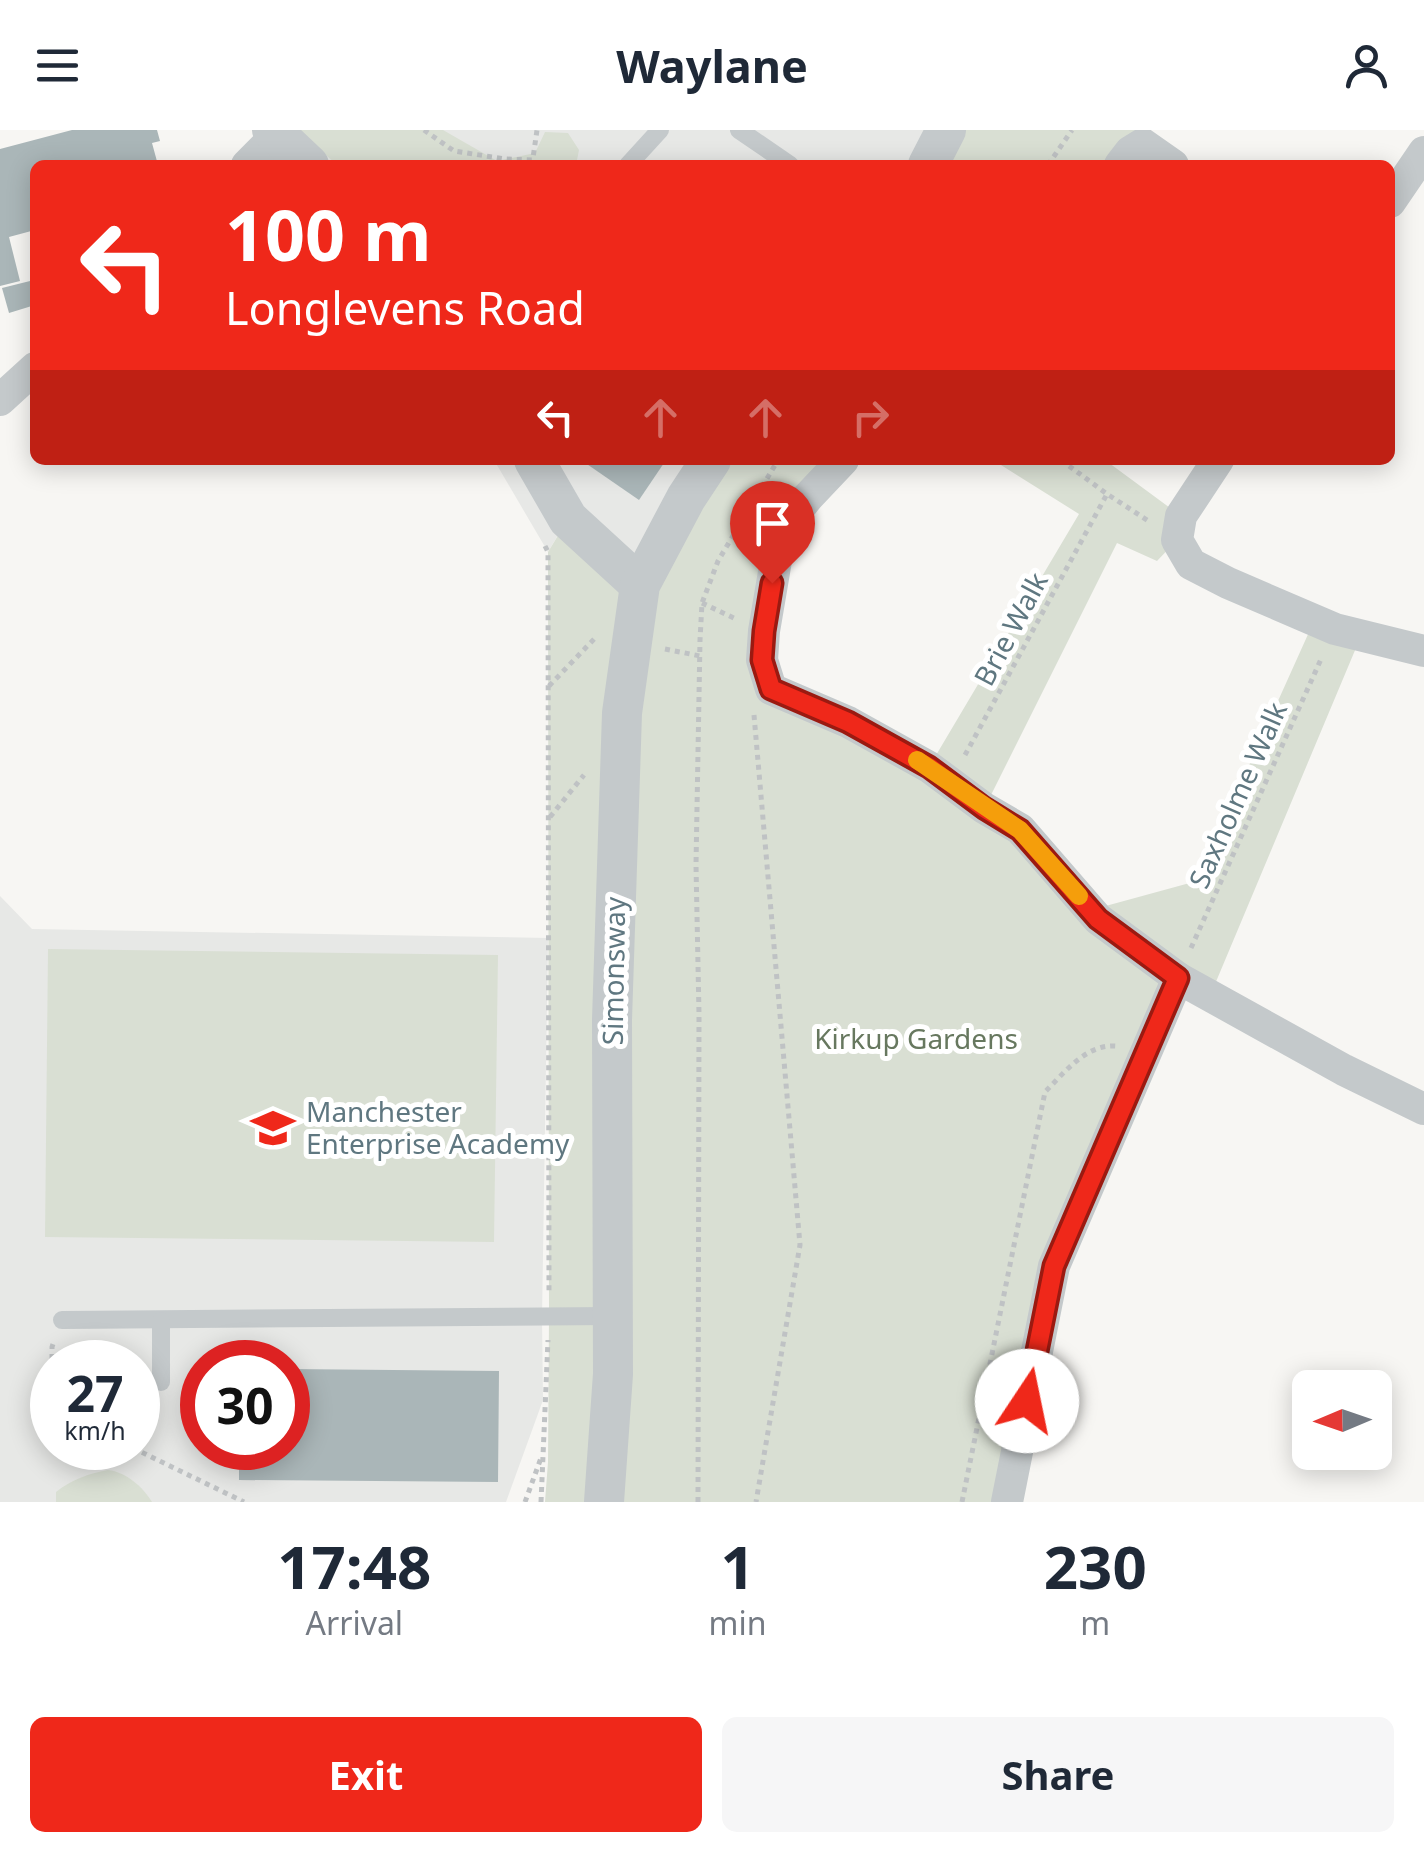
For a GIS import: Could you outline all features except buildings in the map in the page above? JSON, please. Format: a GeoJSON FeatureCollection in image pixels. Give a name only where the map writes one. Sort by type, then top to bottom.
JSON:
{"type":"FeatureCollection","features":[{"type":"Feature","properties":{"kind":"street"},"geometry":{"type":"LineString","coordinates":[[931,160],[946,130]]}},
{"type":"Feature","properties":{"kind":"street"},"geometry":{"type":"LineString","coordinates":[[251,160],[274,133],[303,160]]}},
{"type":"Feature","properties":{"kind":"street"},"geometry":{"type":"LineString","coordinates":[[1124,160],[1143,144],[1166,160]]}},
{"type":"Feature","properties":{"kind":"street"},"geometry":{"type":"LineString","coordinates":[[1395,195],[1424,152]]}},
{"type":"Feature","properties":{"kind":"street"},"geometry":{"type":"LineString","coordinates":[[0,400],[30,373]]}},
{"type":"Feature","properties":{"kind":"street"},"geometry":{"type":"LineString","coordinates":[[537,465],[568,520],[640,586]]}},
{"type":"Feature","properties":{"kind":"street","name":"Simonsway"},"geometry":{"type":"LineString","coordinates":[[604,1502],[613,1374],[612,1020],[622,713],[640,586],[686,498],[709,465]]}},
{"type":"Feature","properties":{"kind":"street"},"geometry":{"type":"LineString","coordinates":[[837,465],[781,531],[762,660],[771,689],[848,722],[929,767],[1020,830],[1098,919],[1178,978],[1344,1070],[1424,1109]]}},
{"type":"Feature","properties":{"kind":"street"},"geometry":{"type":"LineString","coordinates":[[1215,465],[1182,516],[1177,540],[1191,564],[1335,629],[1424,651]]}},
{"type":"Feature","properties":{"kind":"street"},"geometry":{"type":"LineString","coordinates":[[1007,1502],[1054,1266],[1178,978]]}},
{"type":"Feature","properties":{"kind":"lane"},"geometry":{"type":"LineString","coordinates":[[633,160],[660,130]]}},
{"type":"Feature","properties":{"kind":"lane"},"geometry":{"type":"LineString","coordinates":[[739,130],[783,160]]}},
{"type":"Feature","properties":{"kind":"lane"},"geometry":{"type":"LineString","coordinates":[[62,1320],[613,1316]]}},
{"type":"Feature","properties":{"kind":"lane"},"geometry":{"type":"LineString","coordinates":[[161,1382],[162,1321]]}},
{"type":"Feature","properties":{"kind":"path"},"geometry":{"type":"LineString","coordinates":[[424,130],[454,151],[512,160]]}},
{"type":"Feature","properties":{"kind":"path"},"geometry":{"type":"LineString","coordinates":[[533,160],[537,130]]}},
{"type":"Feature","properties":{"kind":"path"},"geometry":{"type":"LineString","coordinates":[[1051,160],[1072,130]]}},
{"type":"Feature","properties":{"kind":"path"},"geometry":{"type":"LineString","coordinates":[[698,1502],[696,865],[702,603],[718,562],[775,465]]}},
{"type":"Feature","properties":{"kind":"path"},"geometry":{"type":"LineString","coordinates":[[1068,465],[1177,540]]}},
{"type":"Feature","properties":{"kind":"path","name":"Brie Walk"},"geometry":{"type":"LineString","coordinates":[[950,783],[1106,494]]}},
{"type":"Feature","properties":{"kind":"path"},"geometry":{"type":"LineString","coordinates":[[539,536],[548,552],[562,562]]}},
{"type":"Feature","properties":{"kind":"path"},"geometry":{"type":"LineString","coordinates":[[540,1502],[550,1318],[548,552]]}},
{"type":"Feature","properties":{"kind":"path","name":"Saxholme Walk"},"geometry":{"type":"LineString","coordinates":[[1178,978],[1335,629]]}},
{"type":"Feature","properties":{"kind":"path"},"geometry":{"type":"LineString","coordinates":[[548,688],[599,634]]}},
{"type":"Feature","properties":{"kind":"path"},"geometry":{"type":"LineString","coordinates":[[756,1502],[800,1245],[751,687],[771,689]]}},
{"type":"Feature","properties":{"kind":"path"},"geometry":{"type":"LineString","coordinates":[[962,1502],[1045,1092],[1083,1056]]}},
{"type":"Feature","properties":{"kind":"path"},"geometry":{"type":"LineString","coordinates":[[55,1340],[62,1320]]}},
{"type":"Feature","properties":{"kind":"path"},"geometry":{"type":"LineString","coordinates":[[525,1502],[543,1452]]}},
{"type":"Feature","properties":{"kind":"path"},"geometry":{"type":"LineString","coordinates":[[160,1461],[244,1502]]}},
{"type":"Feature","properties":{"kind":"shaded area"},"geometry":{"type":"Polygon","coordinates":[[[298,130],[946,130],[931,160],[264,160],[298,130]]]}},
{"type":"Feature","properties":{"kind":"shaded area"},"geometry":{"type":"Polygon","coordinates":[[[497,465],[708,465],[640,585],[567,520],[548,552],[497,465]]]}},
{"type":"Feature","properties":{"kind":"shaded area","name":"Manchester Enterprise Academy"},"geometry":{"type":"Polygon","coordinates":[[[0,896],[32,929],[548,938],[543,1400],[506,1502],[0,1502],[0,896]]]}},
{"type":"Feature","properties":{"kind":"green space"},"geometry":{"type":"Polygon","coordinates":[[[298,130],[443,130],[495,160],[331,160],[298,130]]]}},
{"type":"Feature","properties":{"kind":"green space"},"geometry":{"type":"Polygon","coordinates":[[[946,130],[1142,130],[1123,160],[931,160],[946,130]]]}},
{"type":"Feature","properties":{"kind":"green space"},"geometry":{"type":"Polygon","coordinates":[[[545,132],[568,133],[579,150],[577,160],[502,160],[535,153],[545,132]]]}},
{"type":"Feature","properties":{"kind":"green space","name":"Kirkup Gardens"},"geometry":{"type":"Polygon","coordinates":[[[708,465],[839,465],[781,531],[771,689],[929,767],[1079,514],[1001,465],[1112,465],[1181,516],[1177,540],[1157,561],[1117,543],[985,807],[1091,910],[1197,881],[1314,621],[1361,636],[1210,996],[1178,978],[1054,1266],[1007,1502],[545,1502],[549,1317],[548,552],[568,519],[640,585],[708,465]]]}},
{"type":"Feature","properties":{"kind":"green space"},"geometry":{"type":"Polygon","coordinates":[[[48,949],[498,955],[494,1242],[45,1237],[48,949]]]}},
{"type":"Feature","properties":{"kind":"green space"},"geometry":{"type":"Polygon","coordinates":[[[108,1470],[121,1474],[152,1502],[56,1502],[56,1492],[87,1475],[108,1470]]]}},
{"type":"Feature","properties":{"kind":"slow traffic"},"geometry":{"type":"LineString","coordinates":[[917,760],[1020,830],[1079,896]]}},
{"type":"Feature","properties":{"kind":"place","name":"Manchester Enterprise Academy"},"geometry":{"type":"Point","coordinates":[273,1128]}},
{"type":"Feature","properties":{"kind":"route"},"geometry":{"type":"LineString","coordinates":[[772,583],[762,660],[771,689],[848,722],[929,767],[1020,830],[1098,919],[1178,978],[1054,1266],[1027,1401]]}}]}
